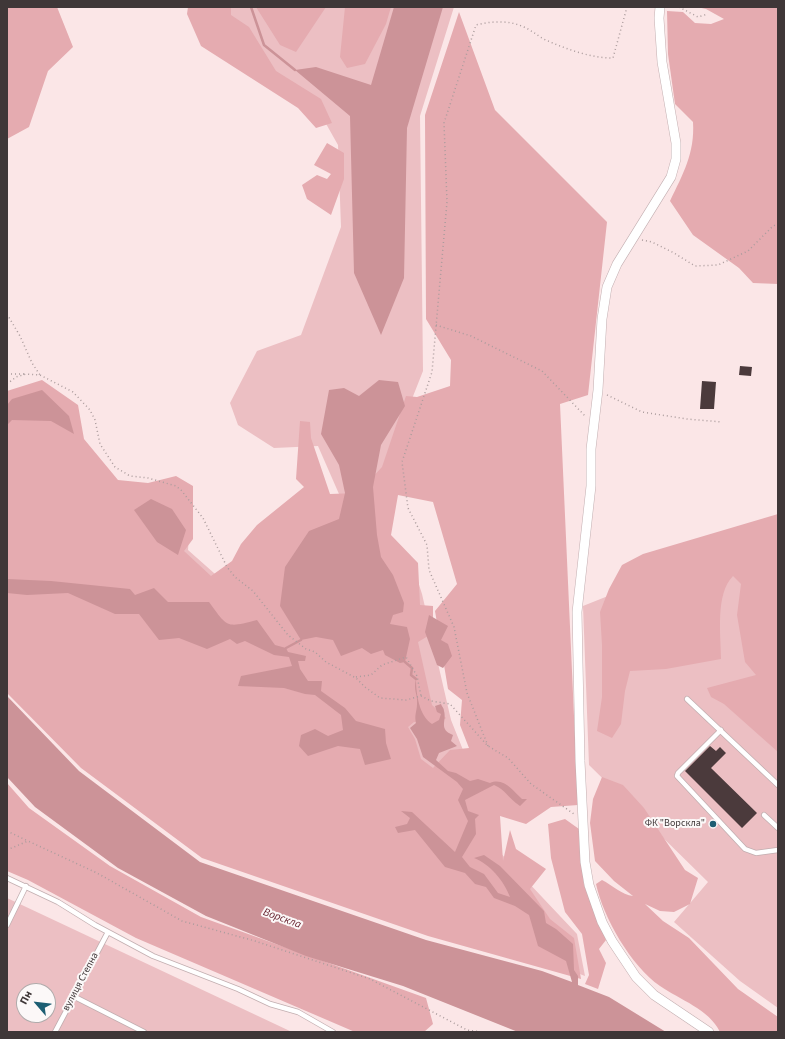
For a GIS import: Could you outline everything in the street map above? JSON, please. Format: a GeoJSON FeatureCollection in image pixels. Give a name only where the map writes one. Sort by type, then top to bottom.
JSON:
{"type":"FeatureCollection","features":[{"type":"Feature","properties":{"kind":"street"},"geometry":{"type":"LineString","coordinates":[[660,7],[661,48],[676,144],[676,159],[672,177],[617,264],[607,287],[602,319],[598,390],[591,449],[591,486],[577,612],[580,761],[585,828],[585,862],[589,885],[602,922],[612,941],[636,977],[654,995],[709,1032]]}},
{"type":"Feature","properties":{"kind":"lane"},"geometry":{"type":"LineString","coordinates":[[688,699],[778,785]]}},
{"type":"Feature","properties":{"kind":"lane"},"geometry":{"type":"LineString","coordinates":[[721,730],[678,773],[677,776],[745,849],[756,852],[778,850]]}},
{"type":"Feature","properties":{"kind":"lane"},"geometry":{"type":"LineString","coordinates":[[764,816],[778,828]]}},
{"type":"Feature","properties":{"kind":"lane"},"geometry":{"type":"LineString","coordinates":[[7,878],[58,902],[108,932],[154,956],[238,989],[270,1004],[298,1012],[333,1032]]}},
{"type":"Feature","properties":{"kind":"lane"},"geometry":{"type":"LineString","coordinates":[[7,925],[26,886]]}},
{"type":"Feature","properties":{"kind":"lane","name":"вулиця Степна"},"geometry":{"type":"LineString","coordinates":[[55,1032],[108,932]]}},
{"type":"Feature","properties":{"kind":"lane"},"geometry":{"type":"LineString","coordinates":[[74,996],[144,1032]]}},
{"type":"Feature","properties":{"kind":"path"},"geometry":{"type":"LineString","coordinates":[[488,746],[467,693],[454,627],[429,570],[427,545],[408,508],[402,462],[432,372],[447,202],[444,123],[476,25],[493,21],[523,27],[548,41],[579,52],[598,58],[613,58],[627,7]]}},
{"type":"Feature","properties":{"kind":"path"},"geometry":{"type":"LineString","coordinates":[[679,7],[698,17],[708,14]]}},
{"type":"Feature","properties":{"kind":"path"},"geometry":{"type":"LineString","coordinates":[[633,238],[652,242],[695,266],[718,264],[748,251],[773,226],[778,224]]}},
{"type":"Feature","properties":{"kind":"path"},"geometry":{"type":"LineString","coordinates":[[7,314],[20,336],[32,363],[40,375]]}},
{"type":"Feature","properties":{"kind":"path"},"geometry":{"type":"LineString","coordinates":[[436,324],[471,336],[542,370],[594,425]]}},
{"type":"Feature","properties":{"kind":"path"},"geometry":{"type":"LineString","coordinates":[[7,374],[40,375],[53,380],[73,392],[90,410],[100,444],[115,467],[130,476],[148,478],[176,486],[181,490],[203,518],[227,567],[235,577],[253,591],[288,635],[306,649],[315,652],[326,662],[354,677],[380,698],[406,700],[421,696],[431,701],[450,704],[488,746],[508,758],[531,784],[578,816],[585,828]]}},
{"type":"Feature","properties":{"kind":"path"},"geometry":{"type":"LineString","coordinates":[[7,384],[16,377],[26,374]]}},
{"type":"Feature","properties":{"kind":"path"},"geometry":{"type":"LineString","coordinates":[[598,390],[642,412],[687,419],[722,422]]}},
{"type":"Feature","properties":{"kind":"path"},"geometry":{"type":"LineString","coordinates":[[354,677],[372,675],[382,665],[406,657],[417,676],[421,696]]}},
{"type":"Feature","properties":{"kind":"path"},"geometry":{"type":"LineString","coordinates":[[7,831],[97,873],[182,921],[255,942],[370,979],[467,1030],[483,1032]]}},
{"type":"Feature","properties":{"kind":"path"},"geometry":{"type":"LineString","coordinates":[[7,850],[28,841]]}},
{"type":"Feature","properties":{"kind":"shaded area"},"geometry":{"type":"Polygon","coordinates":[[[7,7],[57,7],[73,47],[48,71],[29,127],[7,139],[7,7]]]}},
{"type":"Feature","properties":{"kind":"shaded area"},"geometry":{"type":"Polygon","coordinates":[[[188,7],[231,7],[231,15],[249,27],[276,71],[321,99],[332,123],[316,128],[298,108],[201,46],[187,14],[188,7]]]}},
{"type":"Feature","properties":{"kind":"shaded area"},"geometry":{"type":"Polygon","coordinates":[[[196,7],[454,7],[420,116],[423,371],[391,452],[385,538],[411,560],[422,594],[451,720],[465,755],[532,793],[531,812],[499,811],[491,843],[577,934],[585,976],[535,957],[501,931],[351,843],[282,760],[128,640],[7,607],[7,397],[40,384],[73,408],[80,443],[120,501],[139,494],[164,494],[190,521],[188,550],[258,612],[283,644],[295,639],[274,607],[279,563],[302,527],[318,519],[339,494],[318,446],[274,448],[238,425],[230,403],[257,351],[301,335],[341,227],[338,145],[316,106],[212,37],[195,12],[196,7]]]}},
{"type":"Feature","properties":{"kind":"shaded area"},"geometry":{"type":"Polygon","coordinates":[[[256,7],[326,7],[296,52],[280,45],[256,7]]]}},
{"type":"Feature","properties":{"kind":"shaded area"},"geometry":{"type":"Polygon","coordinates":[[[345,7],[391,7],[386,24],[365,64],[347,68],[340,57],[345,7]]]}},
{"type":"Feature","properties":{"kind":"shaded area"},"geometry":{"type":"Polygon","coordinates":[[[697,7],[778,7],[778,284],[753,283],[739,268],[693,235],[670,201],[684,172],[690,154],[693,122],[675,104],[668,54],[667,11],[683,12],[695,23],[711,24],[724,19],[706,9],[697,7]]]}},
{"type":"Feature","properties":{"kind":"shaded area"},"geometry":{"type":"Polygon","coordinates":[[[459,12],[495,110],[607,222],[588,395],[560,404],[578,805],[551,807],[526,824],[500,816],[503,861],[510,830],[516,849],[546,869],[530,889],[550,919],[574,938],[581,979],[428,936],[202,858],[81,768],[7,693],[7,391],[42,380],[78,405],[84,439],[118,480],[148,483],[176,476],[193,486],[193,539],[184,551],[211,576],[232,561],[241,544],[257,525],[304,487],[296,479],[300,421],[310,422],[311,438],[330,494],[358,493],[382,467],[406,396],[417,397],[450,386],[451,360],[426,319],[425,115],[459,12]],[[398,495],[391,535],[418,563],[420,605],[433,606],[433,633],[418,642],[432,705],[446,718],[436,726],[414,722],[408,727],[415,739],[421,759],[433,768],[450,750],[469,748],[460,725],[462,700],[448,689],[435,611],[457,584],[433,502],[398,495]]]}},
{"type":"Feature","properties":{"kind":"shaded area"},"geometry":{"type":"Polygon","coordinates":[[[327,143],[344,153],[344,179],[331,215],[307,199],[302,185],[317,175],[327,179],[331,174],[314,165],[327,143]]]}},
{"type":"Feature","properties":{"kind":"shaded area"},"geometry":{"type":"Polygon","coordinates":[[[778,514],[778,752],[724,704],[711,697],[707,688],[756,675],[745,662],[737,615],[741,584],[733,576],[727,584],[721,604],[721,659],[666,669],[630,671],[625,691],[621,724],[612,738],[597,731],[602,697],[602,645],[600,612],[609,589],[622,565],[643,554],[778,514]]]}},
{"type":"Feature","properties":{"kind":"shaded area","name":"ФК \"Ворскла\""},"geometry":{"type":"Polygon","coordinates":[[[778,528],[778,1008],[740,981],[674,922],[708,882],[589,765],[583,606],[778,528]]]}},
{"type":"Feature","properties":{"kind":"shaded area"},"geometry":{"type":"Polygon","coordinates":[[[602,777],[623,785],[644,808],[685,870],[698,878],[690,904],[674,912],[660,911],[645,904],[663,921],[689,938],[738,989],[778,1017],[778,1032],[720,1032],[709,1017],[660,986],[649,977],[629,954],[612,926],[605,911],[596,884],[602,880],[621,892],[633,896],[614,881],[595,861],[590,823],[593,799],[602,777]]]}},
{"type":"Feature","properties":{"kind":"shaded area"},"geometry":{"type":"Polygon","coordinates":[[[7,783],[29,808],[110,866],[201,917],[426,998],[433,1024],[424,1032],[355,1032],[136,938],[28,880],[7,871],[7,783]]]}},
{"type":"Feature","properties":{"kind":"shaded area"},"geometry":{"type":"Polygon","coordinates":[[[565,819],[579,829],[584,885],[606,940],[599,949],[606,963],[598,989],[585,984],[589,975],[582,934],[565,912],[551,858],[548,824],[565,819]]]}},
{"type":"Feature","properties":{"kind":"shaded area"},"geometry":{"type":"Polygon","coordinates":[[[7,898],[292,1032],[7,1032],[7,898]]]}},
{"type":"Feature","properties":{"kind":"water"},"geometry":{"type":"Polygon","coordinates":[[[394,7],[443,7],[407,128],[404,278],[381,335],[354,273],[350,116],[295,70],[316,67],[371,85],[394,7]]]}},
{"type":"Feature","properties":{"kind":"water"},"geometry":{"type":"Polygon","coordinates":[[[379,380],[398,382],[405,406],[381,445],[373,487],[377,535],[381,557],[393,575],[404,603],[403,612],[393,615],[390,624],[407,627],[410,639],[405,662],[400,663],[385,655],[383,650],[371,654],[362,648],[341,656],[333,640],[316,637],[301,640],[280,606],[285,567],[309,531],[339,519],[345,493],[339,465],[321,434],[329,390],[344,388],[359,396],[379,380]]]}},
{"type":"Feature","properties":{"kind":"water"},"geometry":{"type":"Polygon","coordinates":[[[42,390],[69,416],[74,434],[51,421],[12,420],[7,425],[7,405],[12,399],[42,390]]]}},
{"type":"Feature","properties":{"kind":"water"},"geometry":{"type":"Polygon","coordinates":[[[151,499],[172,509],[186,530],[178,555],[157,542],[134,510],[151,499]]]}},
{"type":"Feature","properties":{"kind":"water"},"geometry":{"type":"Polygon","coordinates":[[[7,579],[51,581],[130,589],[135,595],[154,588],[168,602],[209,602],[220,617],[228,624],[233,625],[257,620],[275,645],[286,648],[288,652],[306,656],[305,661],[298,661],[300,669],[308,681],[322,681],[321,691],[345,708],[356,721],[385,729],[386,743],[391,759],[365,765],[360,749],[338,746],[308,756],[299,746],[301,735],[315,729],[328,736],[343,730],[341,715],[315,695],[305,694],[284,688],[238,686],[241,676],[292,666],[289,657],[274,655],[245,641],[237,644],[230,639],[207,649],[179,638],[159,640],[139,614],[115,614],[68,593],[27,595],[7,593],[7,579]]]}},
{"type":"Feature","properties":{"kind":"water"},"geometry":{"type":"Polygon","coordinates":[[[429,615],[448,626],[441,640],[448,644],[452,656],[443,668],[437,665],[425,632],[429,615]]]}},
{"type":"Feature","properties":{"kind":"water","name":"Ворскла"},"geometry":{"type":"Polygon","coordinates":[[[416,679],[419,704],[424,716],[432,724],[439,720],[441,714],[437,712],[435,706],[441,704],[445,715],[444,727],[448,733],[453,735],[451,741],[457,746],[439,753],[436,760],[448,771],[456,773],[470,781],[478,779],[490,783],[504,783],[522,799],[527,799],[520,806],[501,789],[494,785],[465,800],[468,811],[479,815],[475,819],[476,834],[462,857],[470,867],[484,874],[498,893],[510,897],[496,874],[486,864],[474,858],[484,855],[500,866],[544,911],[546,923],[556,929],[573,944],[574,970],[578,976],[578,985],[609,997],[666,1032],[518,1032],[403,986],[306,956],[206,916],[118,868],[35,807],[7,777],[7,696],[79,771],[200,862],[426,940],[542,971],[572,982],[566,961],[538,946],[529,915],[515,906],[494,898],[486,887],[475,884],[465,873],[445,867],[415,830],[398,833],[395,827],[407,824],[410,818],[401,811],[412,812],[455,852],[468,821],[458,800],[463,789],[457,782],[423,757],[417,739],[410,728],[416,723],[416,679]]]}},
{"type":"Feature","properties":{"kind":"building"},"geometry":{"type":"Polygon","coordinates":[[[740,366],[752,367],[751,376],[739,375],[740,366]]]}},
{"type":"Feature","properties":{"kind":"building"},"geometry":{"type":"Polygon","coordinates":[[[702,381],[716,382],[714,409],[700,409],[702,381]]]}},
{"type":"Feature","properties":{"kind":"building"},"geometry":{"type":"Polygon","coordinates":[[[710,746],[716,751],[720,747],[726,753],[711,768],[757,813],[742,828],[685,771],[710,746]]]}},
{"type":"Feature","properties":{"kind":"waterway"},"geometry":{"type":"LineString","coordinates":[[251,7],[264,45],[295,70]]}},
{"type":"Feature","properties":{"kind":"waterway"},"geometry":{"type":"LineString","coordinates":[[286,648],[301,640]]}},
{"type":"Feature","properties":{"kind":"waterway"},"geometry":{"type":"LineString","coordinates":[[405,662],[412,668],[411,675],[416,679]]}},
{"type":"Feature","properties":{"kind":"place","name":"ФК \"Ворскла\""},"geometry":{"type":"Point","coordinates":[713,824]}}]}
